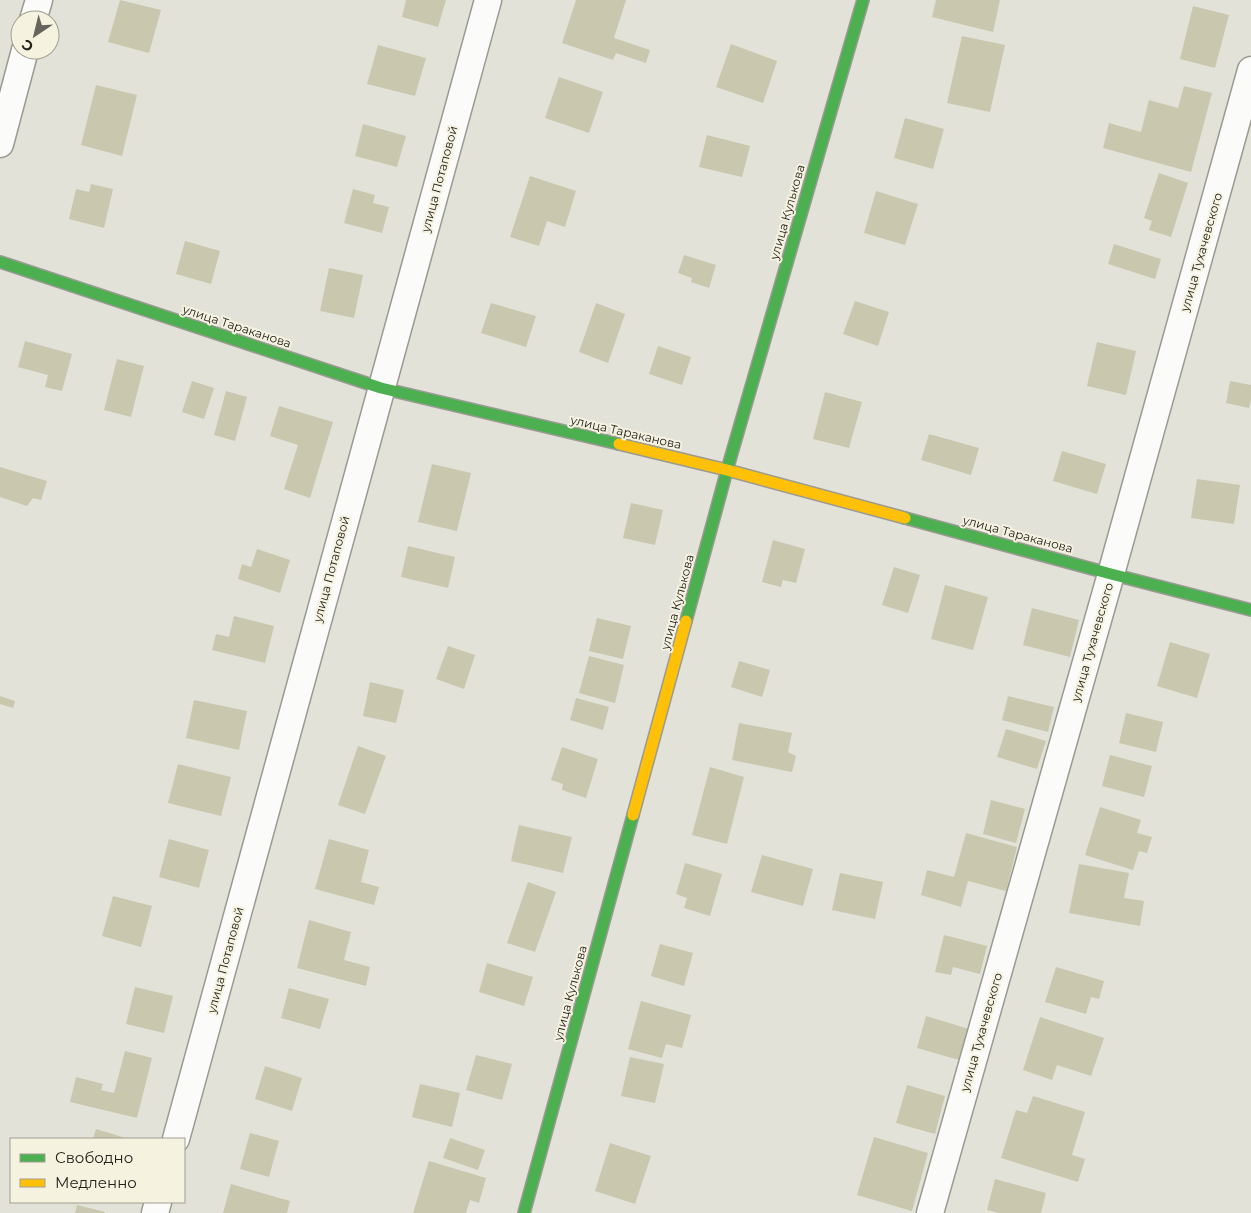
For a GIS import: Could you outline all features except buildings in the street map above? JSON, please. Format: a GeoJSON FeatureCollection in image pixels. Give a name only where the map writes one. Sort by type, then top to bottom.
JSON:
{"type":"FeatureCollection","features":[{"type":"Feature","properties":{"kind":"street","name":"улица Потаповой"},"geometry":{"type":"LineString","coordinates":[[176,1138],[488,0]]}},
{"type":"Feature","properties":{"kind":"street","name":"улица Кулькова"},"geometry":{"type":"LineString","coordinates":[[524,1213],[728,470],[863,0]]}},
{"type":"Feature","properties":{"kind":"street"},"geometry":{"type":"LineString","coordinates":[[0,144],[22,60]]}},
{"type":"Feature","properties":{"kind":"street","name":"улица Тухачевского"},"geometry":{"type":"LineString","coordinates":[[930,1213],[1251,70]]}},
{"type":"Feature","properties":{"kind":"street","name":"улица Тараканова"},"geometry":{"type":"LineString","coordinates":[[0,262],[381,388],[728,470],[1251,610]]}},
{"type":"Feature","properties":{"kind":"traffic: fast"},"geometry":{"type":"LineString","coordinates":[[686,621],[727,470],[863,0]]}},
{"type":"Feature","properties":{"kind":"traffic: fast"},"geometry":{"type":"LineString","coordinates":[[0,262],[381,388],[619,444]]}},
{"type":"Feature","properties":{"kind":"traffic: fast"},"geometry":{"type":"LineString","coordinates":[[905,518],[1251,610]]}},
{"type":"Feature","properties":{"kind":"traffic: fast"},"geometry":{"type":"LineString","coordinates":[[524,1213],[633,815]]}},
{"type":"Feature","properties":{"kind":"traffic: slow"},"geometry":{"type":"LineString","coordinates":[[619,444],[727,470],[905,518]]}},
{"type":"Feature","properties":{"kind":"traffic: slow"},"geometry":{"type":"LineString","coordinates":[[633,815],[686,621]]}}]}
